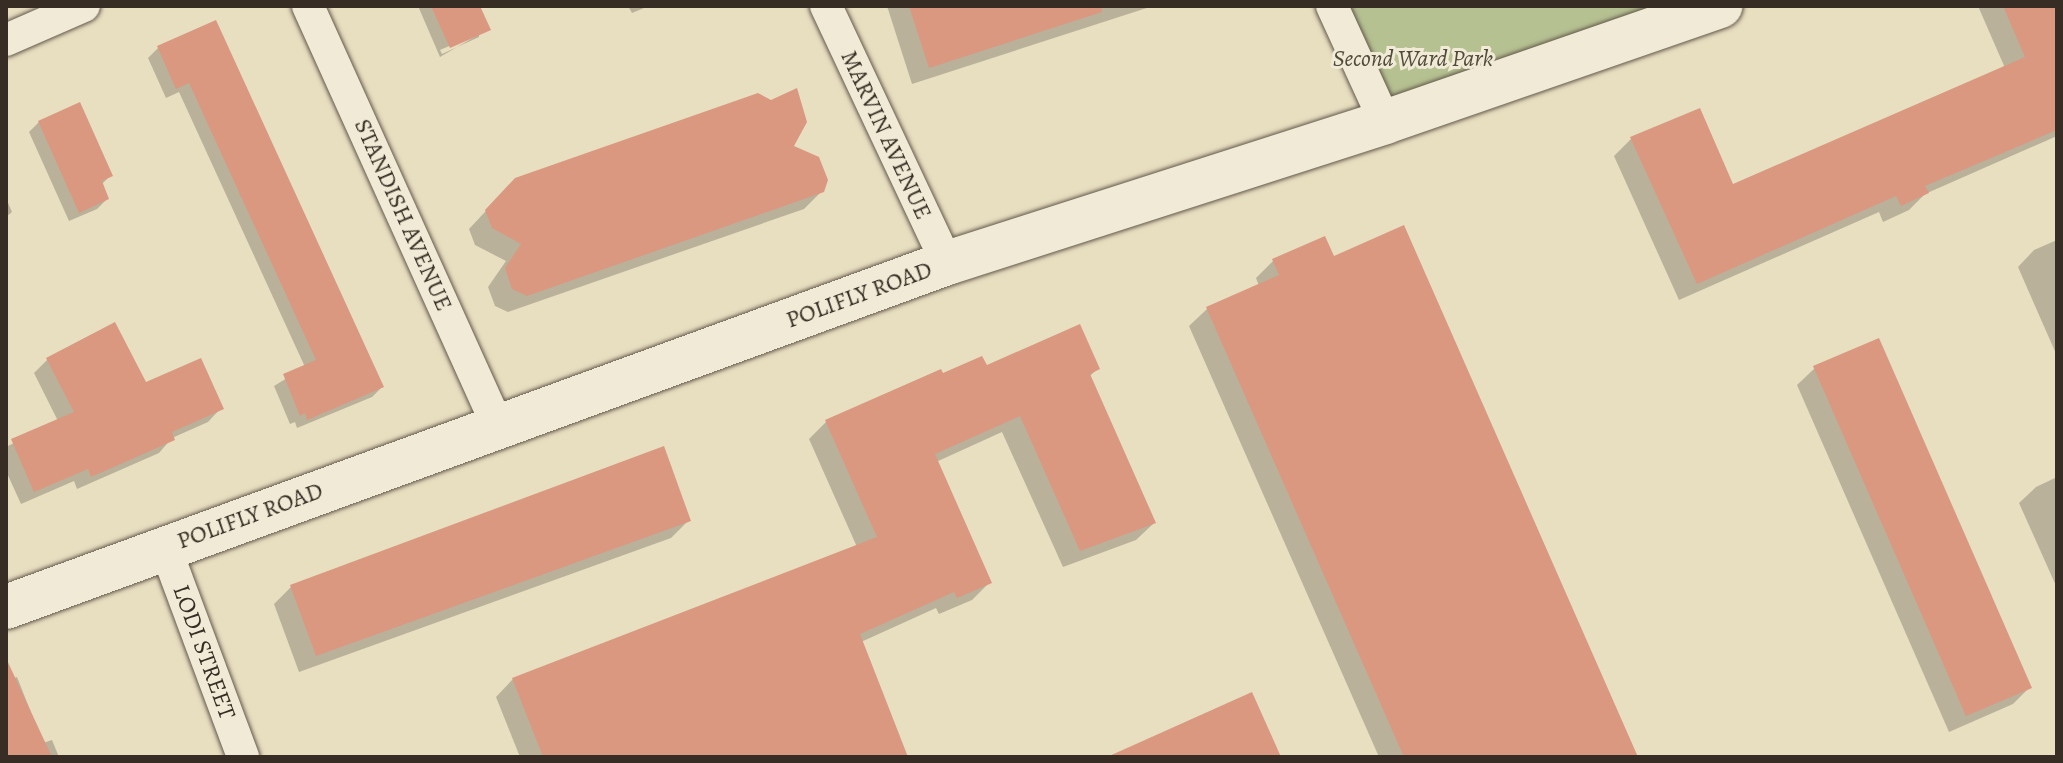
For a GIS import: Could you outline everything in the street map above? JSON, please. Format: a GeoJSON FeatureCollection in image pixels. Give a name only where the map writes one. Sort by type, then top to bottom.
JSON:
{"type":"FeatureCollection","features":[{"type":"Feature","properties":{"kind":"main road","name":"POLIFLY ROAD"},"geometry":{"type":"LineString","coordinates":[[6,607],[497,424],[947,263],[1385,122],[1720,6]]}},
{"type":"Feature","properties":{"kind":"street"},"geometry":{"type":"LineString","coordinates":[[6,40],[84,6]]}},
{"type":"Feature","properties":{"kind":"street","name":"STANDISH AVENUE"},"geometry":{"type":"LineString","coordinates":[[308,6],[497,424]]}},
{"type":"Feature","properties":{"kind":"street","name":"MARVIN AVENUE"},"geometry":{"type":"LineString","coordinates":[[826,6],[947,263]]}},
{"type":"Feature","properties":{"kind":"street"},"geometry":{"type":"LineString","coordinates":[[1332,6],[1385,122]]}},
{"type":"Feature","properties":{"kind":"street","name":"LODI STREET"},"geometry":{"type":"LineString","coordinates":[[165,547],[243,757]]}},
{"type":"Feature","properties":{"kind":"green space","name":"Second Ward Park"},"geometry":{"type":"Polygon","coordinates":[[[1332,6],[1720,6],[1385,122],[1332,6]]]}},
{"type":"Feature","properties":{"kind":"building"},"geometry":{"type":"Polygon","coordinates":[[[431,6],[480,6],[491,30],[450,48],[431,6]]]}},
{"type":"Feature","properties":{"kind":"building"},"geometry":{"type":"Polygon","coordinates":[[[909,6],[1101,6],[1102,12],[929,68],[909,6]]]}},
{"type":"Feature","properties":{"kind":"building"},"geometry":{"type":"Polygon","coordinates":[[[2003,6],[2057,6],[2057,130],[1925,186],[1929,193],[1901,206],[1896,196],[1697,284],[1630,137],[1700,108],[1733,184],[2025,57],[2003,6]]]}},
{"type":"Feature","properties":{"kind":"building"},"geometry":{"type":"Polygon","coordinates":[[[216,20],[384,387],[307,420],[305,413],[300,416],[283,374],[316,360],[189,83],[176,89],[157,46],[216,20]]]}},
{"type":"Feature","properties":{"kind":"building"},"geometry":{"type":"Polygon","coordinates":[[[797,88],[807,122],[794,146],[819,157],[828,180],[824,192],[527,296],[512,289],[505,268],[521,244],[492,228],[485,210],[515,178],[758,93],[771,100],[797,88]]]}},
{"type":"Feature","properties":{"kind":"building"},"geometry":{"type":"Polygon","coordinates":[[[80,102],[113,176],[102,181],[109,199],[79,213],[38,121],[80,102]]]}},
{"type":"Feature","properties":{"kind":"building"},"geometry":{"type":"Polygon","coordinates":[[[1404,225],[1638,757],[1404,757],[1206,307],[1279,275],[1272,259],[1325,236],[1334,256],[1404,225]]]}},
{"type":"Feature","properties":{"kind":"building"},"geometry":{"type":"Polygon","coordinates":[[[115,322],[146,382],[201,358],[224,409],[172,432],[175,440],[91,477],[88,469],[34,492],[11,439],[74,412],[46,358],[115,322]]]}},
{"type":"Feature","properties":{"kind":"building"},"geometry":{"type":"Polygon","coordinates":[[[1080,324],[1100,369],[1090,374],[1156,523],[1080,551],[1020,416],[935,454],[992,583],[957,598],[954,592],[860,634],[908,757],[543,757],[512,678],[877,537],[825,420],[941,369],[943,373],[982,356],[987,365],[1080,324]]]}},
{"type":"Feature","properties":{"kind":"building"},"geometry":{"type":"Polygon","coordinates":[[[1879,338],[2032,688],[1966,716],[1813,366],[1879,338]]]}},
{"type":"Feature","properties":{"kind":"building"},"geometry":{"type":"Polygon","coordinates":[[[664,446],[691,521],[316,656],[290,585],[664,446]]]}},
{"type":"Feature","properties":{"kind":"building"},"geometry":{"type":"Polygon","coordinates":[[[6,658],[52,757],[6,757],[6,658]]]}},
{"type":"Feature","properties":{"kind":"building"},"geometry":{"type":"Polygon","coordinates":[[[1252,692],[1281,757],[1107,757],[1252,692]]]}}]}
